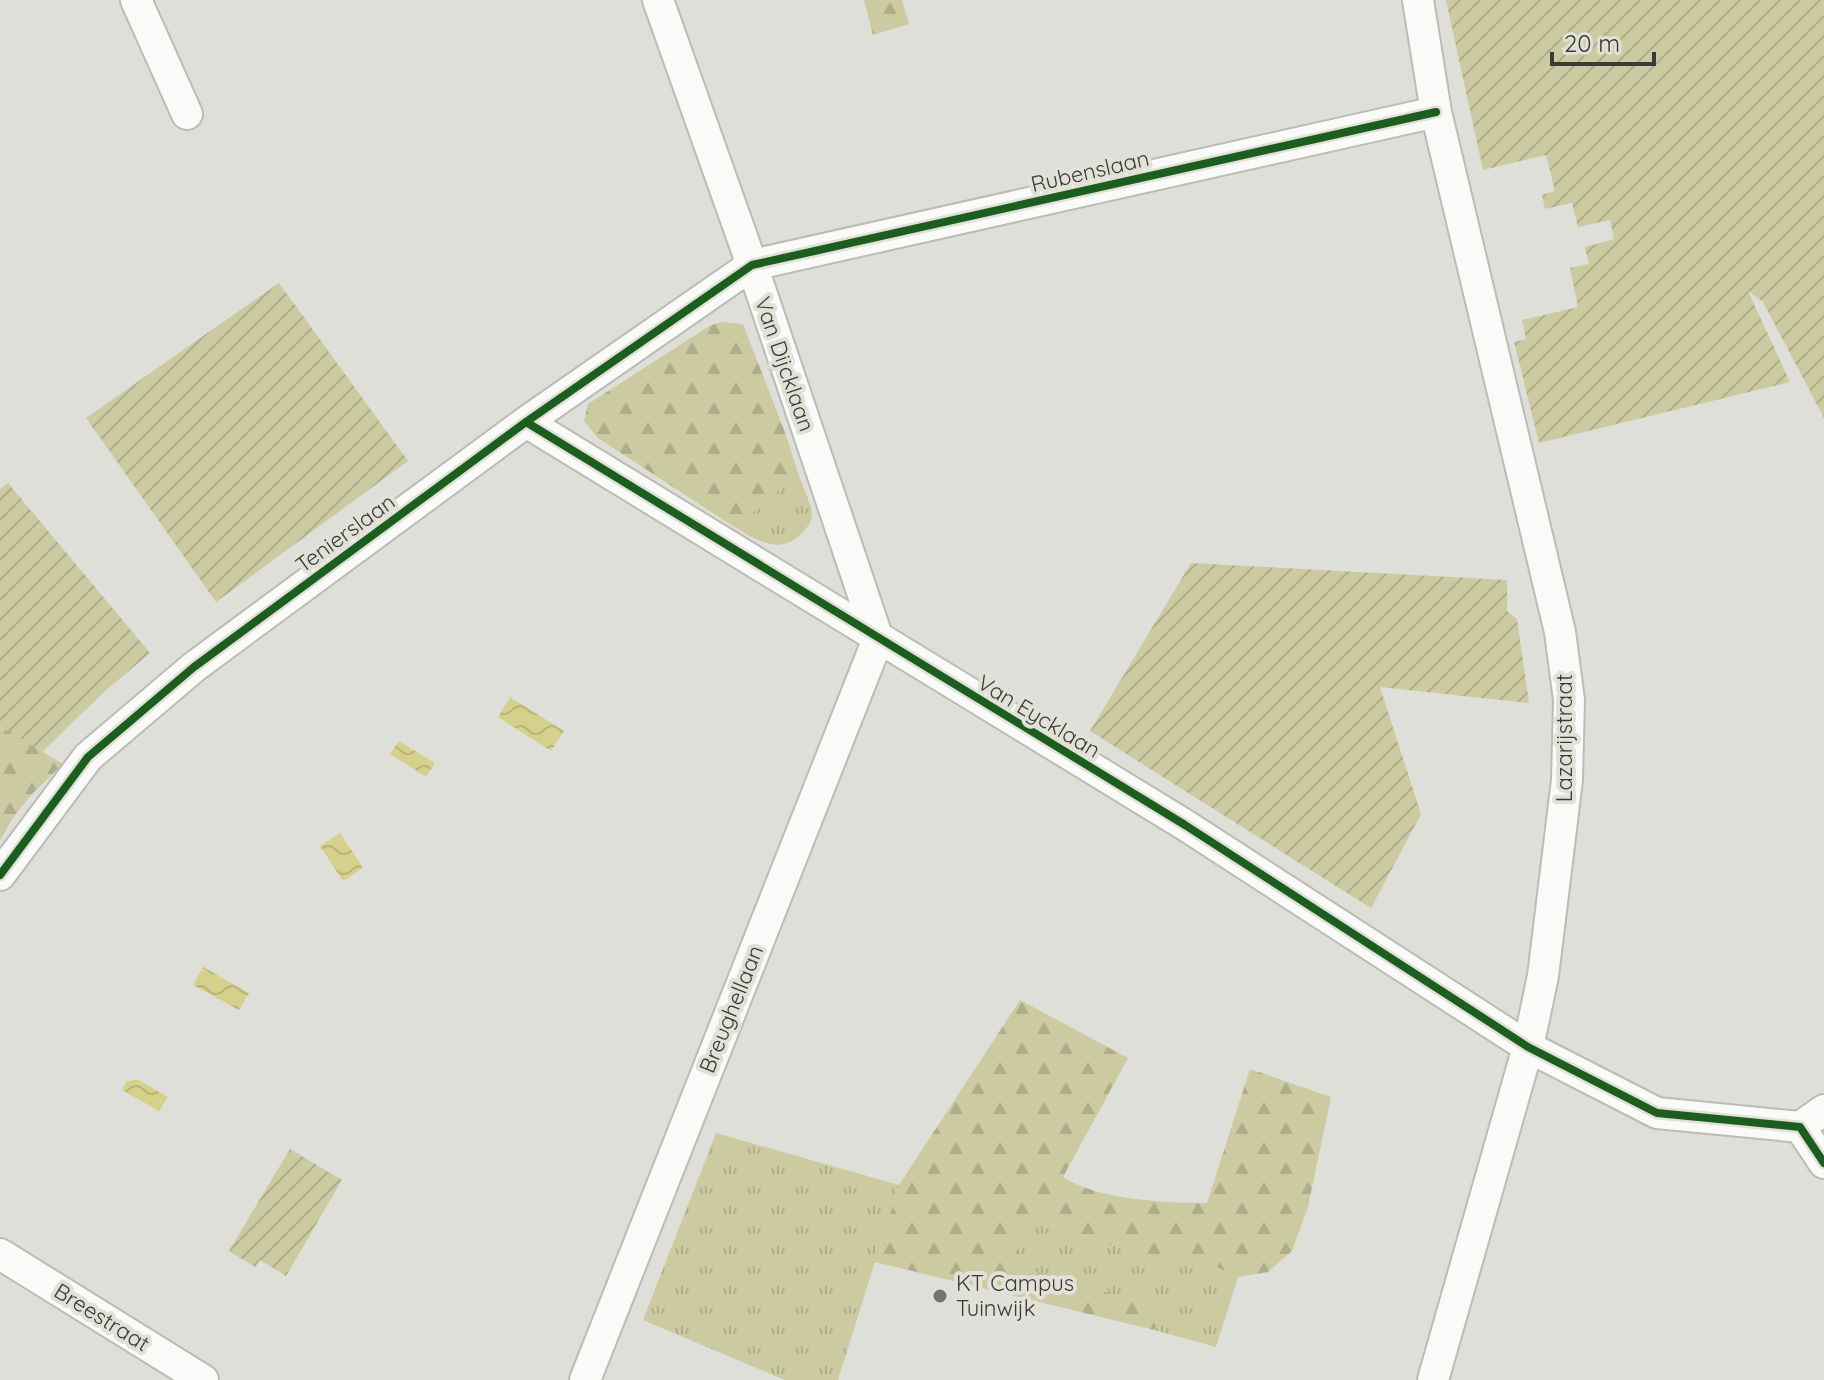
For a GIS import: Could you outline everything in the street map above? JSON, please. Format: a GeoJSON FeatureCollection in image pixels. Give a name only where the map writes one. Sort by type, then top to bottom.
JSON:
{"type":"FeatureCollection","features":[{"type":"Feature","properties":{"kind":"street"},"geometry":{"type":"LineString","coordinates":[[136,0],[187,114]]}},
{"type":"Feature","properties":{"kind":"street","name":"Van Dijcklaan"},"geometry":{"type":"LineString","coordinates":[[658,0],[752,265],[878,639]]}},
{"type":"Feature","properties":{"kind":"street","name":"Lazarijstraat"},"geometry":{"type":"LineString","coordinates":[[1418,0],[1436,112],[1560,632],[1569,700],[1567,780],[1543,976],[1528,1047],[1433,1380]]}},
{"type":"Feature","properties":{"kind":"street","name":"Rubenslaan"},"geometry":{"type":"LineString","coordinates":[[752,265],[1436,112]]}},
{"type":"Feature","properties":{"kind":"street","name":"Tenierslaan"},"geometry":{"type":"LineString","coordinates":[[0,875],[88,757],[194,667],[526,422],[752,265]]}},
{"type":"Feature","properties":{"kind":"street","name":"Van Eycklaan"},"geometry":{"type":"LineString","coordinates":[[526,422],[1185,825],[1528,1047],[1657,1113],[1812,1119]]}},
{"type":"Feature","properties":{"kind":"street","name":"Breughellaan"},"geometry":{"type":"LineString","coordinates":[[585,1380],[878,639]]}},
{"type":"Feature","properties":{"kind":"street"},"geometry":{"type":"LineString","coordinates":[[1812,1119],[1824,1163]]}},
{"type":"Feature","properties":{"kind":"street","name":"Breestraat"},"geometry":{"type":"LineString","coordinates":[[0,1254],[203,1380]]}},
{"type":"Feature","properties":{"kind":"green space"},"geometry":{"type":"Polygon","coordinates":[[[864,0],[902,0],[909,24],[873,35],[864,0]]]}},
{"type":"Feature","properties":{"kind":"green space"},"geometry":{"type":"Polygon","coordinates":[[[1446,0],[1824,0],[1824,418],[1763,302],[1748,291],[1790,382],[1539,443],[1514,342],[1526,339],[1522,320],[1578,307],[1570,268],[1589,264],[1585,247],[1614,239],[1610,220],[1578,227],[1572,203],[1545,209],[1542,195],[1555,191],[1546,155],[1483,170],[1446,0]]]}},
{"type":"Feature","properties":{"kind":"green space"},"geometry":{"type":"Polygon","coordinates":[[[279,283],[408,461],[216,602],[86,418],[279,283]]]}},
{"type":"Feature","properties":{"kind":"green space"},"geometry":{"type":"Polygon","coordinates":[[[722,322],[743,324],[798,473],[752,513],[728,523],[598,438],[584,421],[588,404],[711,325],[722,322]]]}},
{"type":"Feature","properties":{"kind":"green space"},"geometry":{"type":"Polygon","coordinates":[[[798,473],[812,516],[807,527],[793,540],[784,544],[765,543],[728,523],[752,513],[798,473]]]}},
{"type":"Feature","properties":{"kind":"green space"},"geometry":{"type":"Polygon","coordinates":[[[8,483],[150,653],[42,752],[0,726],[0,489],[8,483]]]}},
{"type":"Feature","properties":{"kind":"green space"},"geometry":{"type":"Polygon","coordinates":[[[1191,563],[1507,580],[1507,611],[1517,619],[1529,703],[1380,687],[1421,814],[1371,908],[1090,731],[1191,563]]]}},
{"type":"Feature","properties":{"kind":"green space"},"geometry":{"type":"Polygon","coordinates":[[[0,726],[63,764],[30,796],[0,841],[0,726]]]}},
{"type":"Feature","properties":{"kind":"green space"},"geometry":{"type":"Polygon","coordinates":[[[1020,1000],[1128,1058],[1063,1177],[1095,1191],[1152,1201],[1207,1203],[1250,1069],[1331,1097],[1308,1207],[1292,1251],[1268,1272],[1238,1277],[1182,1251],[1153,1259],[1025,1216],[1016,1266],[1164,1309],[1154,1330],[875,1262],[899,1185],[1020,1000]]]}},
{"type":"Feature","properties":{"kind":"green space"},"geometry":{"type":"Polygon","coordinates":[[[716,1133],[899,1185],[838,1380],[785,1380],[643,1320],[716,1133]]]}},
{"type":"Feature","properties":{"kind":"green space"},"geometry":{"type":"Polygon","coordinates":[[[290,1149],[342,1180],[286,1276],[260,1260],[255,1267],[229,1251],[290,1149]]]}},
{"type":"Feature","properties":{"kind":"green space"},"geometry":{"type":"Polygon","coordinates":[[[1025,1216],[1153,1259],[1182,1251],[1238,1277],[1216,1347],[1154,1330],[1163,1309],[1015,1266],[1025,1216]]]}},
{"type":"Feature","properties":{"kind":"water"},"geometry":{"type":"Polygon","coordinates":[[[510,697],[564,731],[551,751],[498,717],[510,697]]]}},
{"type":"Feature","properties":{"kind":"water"},"geometry":{"type":"Polygon","coordinates":[[[399,741],[435,763],[426,777],[390,754],[399,741]]]}},
{"type":"Feature","properties":{"kind":"water"},"geometry":{"type":"Polygon","coordinates":[[[340,833],[363,868],[343,881],[320,846],[340,833]]]}},
{"type":"Feature","properties":{"kind":"water"},"geometry":{"type":"Polygon","coordinates":[[[203,967],[249,993],[239,1010],[193,985],[203,967]]]}},
{"type":"Feature","properties":{"kind":"water"},"geometry":{"type":"Polygon","coordinates":[[[137,1079],[168,1097],[159,1111],[122,1090],[126,1082],[137,1079]]]}},
{"type":"Feature","properties":{"kind":"cycle path"},"geometry":{"type":"LineString","coordinates":[[0,875],[88,757],[194,667],[526,422],[752,265],[1436,112]]}},
{"type":"Feature","properties":{"kind":"cycle path"},"geometry":{"type":"LineString","coordinates":[[526,422],[1185,825],[1528,1047],[1657,1113],[1800,1127],[1824,1163]]}},
{"type":"Feature","properties":{"kind":"place","name":"KT Campus Tuinwijk"},"geometry":{"type":"Point","coordinates":[940,1296]}}]}
